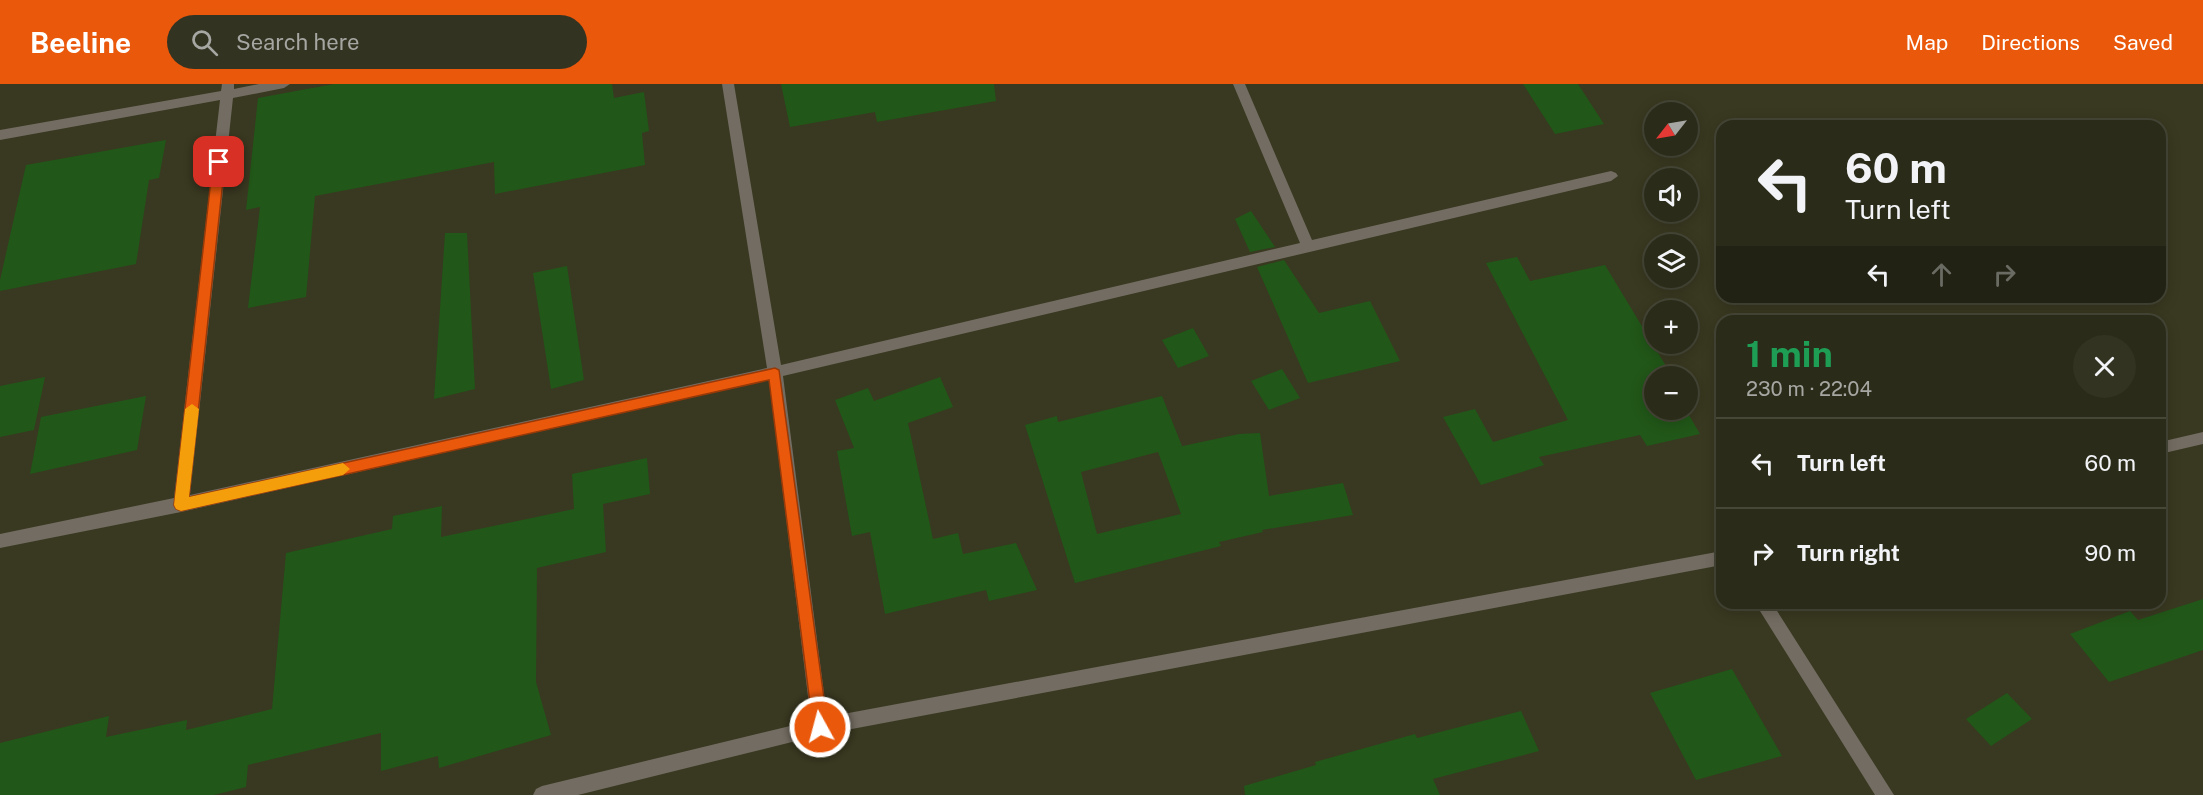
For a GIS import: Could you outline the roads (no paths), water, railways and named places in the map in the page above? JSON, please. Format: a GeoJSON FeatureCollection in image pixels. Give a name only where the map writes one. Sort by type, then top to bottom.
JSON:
{"type":"FeatureCollection","features":[{"type":"Feature","properties":{"kind":"street"},"geometry":{"type":"LineString","coordinates":[[0,135],[227,89],[284,84]]}},
{"type":"Feature","properties":{"kind":"street"},"geometry":{"type":"LineString","coordinates":[[728,84],[775,374],[820,727]]}},
{"type":"Feature","properties":{"kind":"street"},"geometry":{"type":"LineString","coordinates":[[1239,84],[1308,246]]}},
{"type":"Feature","properties":{"kind":"street"},"geometry":{"type":"LineString","coordinates":[[181,505],[227,89]]}},
{"type":"Feature","properties":{"kind":"street"},"geometry":{"type":"LineString","coordinates":[[0,542],[181,505],[775,374],[1611,176]]}},
{"type":"Feature","properties":{"kind":"street"},"geometry":{"type":"LineString","coordinates":[[2166,447],[2203,438]]}},
{"type":"Feature","properties":{"kind":"street"},"geometry":{"type":"LineString","coordinates":[[542,795],[820,727],[1716,559]]}},
{"type":"Feature","properties":{"kind":"street"},"geometry":{"type":"LineString","coordinates":[[1767,609],[1885,795]]}}]}
